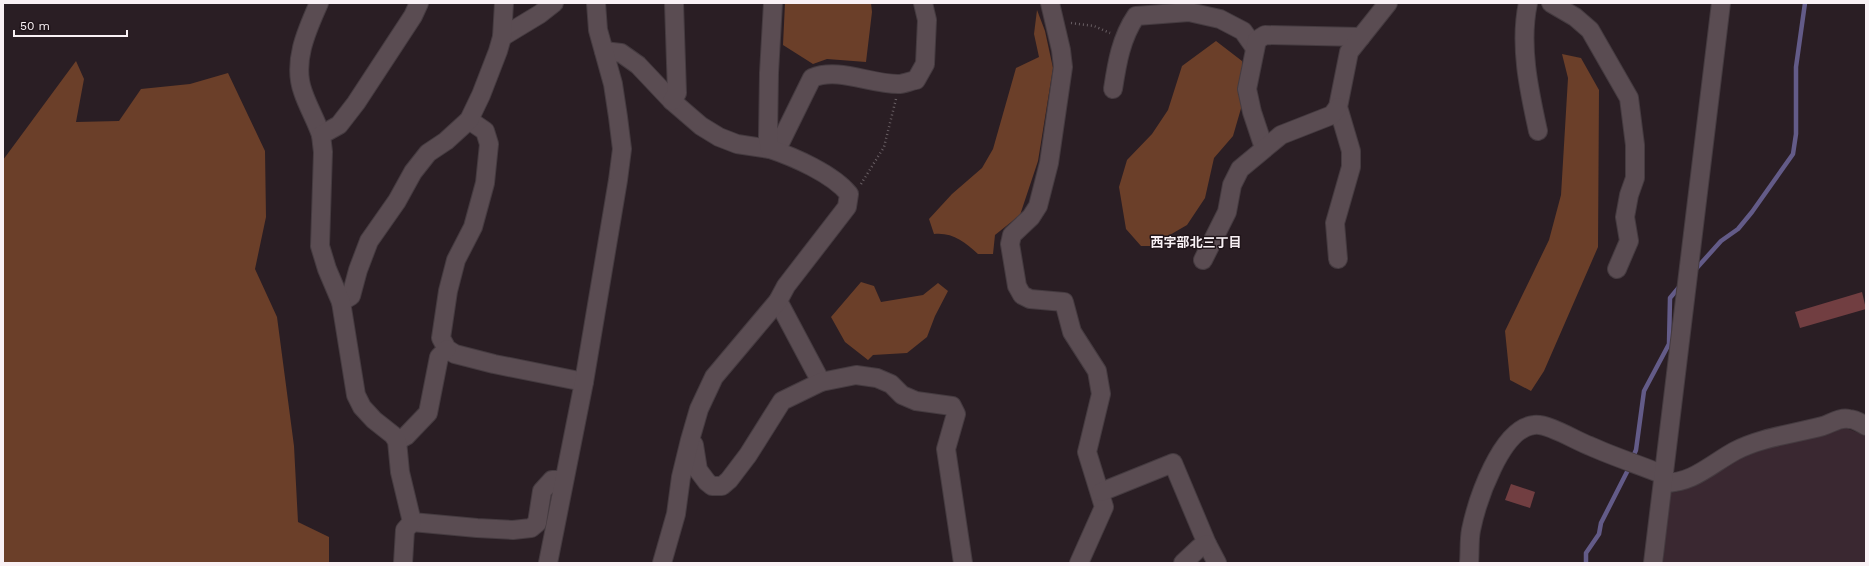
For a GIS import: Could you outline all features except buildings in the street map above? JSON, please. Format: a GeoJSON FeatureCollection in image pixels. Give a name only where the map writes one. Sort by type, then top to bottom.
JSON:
{"type":"FeatureCollection","features":[{"type":"Feature","properties":{"kind":"street"},"geometry":{"type":"LineString","coordinates":[[319,3],[303,44],[300,58],[300,82],[303,93],[316,118],[322,134],[323,152],[320,246],[327,269],[341,302],[356,395],[362,407],[374,420],[393,435],[397,441],[400,472],[412,522]]}},
{"type":"Feature","properties":{"kind":"street"},"geometry":{"type":"LineString","coordinates":[[322,134],[339,125],[356,104],[413,16],[418,3]]}},
{"type":"Feature","properties":{"kind":"street"},"geometry":{"type":"LineString","coordinates":[[341,302],[351,296],[358,270],[369,241],[397,201],[413,172],[428,153],[446,141],[469,120],[482,95],[498,51],[502,37],[504,3]]}},
{"type":"Feature","properties":{"kind":"street"},"geometry":{"type":"LineString","coordinates":[[502,37],[540,14],[554,3]]}},
{"type":"Feature","properties":{"kind":"street"},"geometry":{"type":"LineString","coordinates":[[548,563],[584,382],[622,150],[618,117],[598,30],[596,3]]}},
{"type":"Feature","properties":{"kind":"street"},"geometry":{"type":"LineString","coordinates":[[672,101],[677,93],[674,3]]}},
{"type":"Feature","properties":{"kind":"street"},"geometry":{"type":"LineString","coordinates":[[770,149],[768,137],[769,80],[773,3]]}},
{"type":"Feature","properties":{"kind":"street"},"geometry":{"type":"LineString","coordinates":[[770,149],[781,141],[812,78],[819,76],[835,76],[898,84],[916,80],[925,64],[927,20],[923,3]]}},
{"type":"Feature","properties":{"kind":"street"},"geometry":{"type":"LineString","coordinates":[[1050,3],[1061,50],[1063,67],[1049,163],[1038,206],[1031,217],[1012,235],[1010,244],[1017,286],[1022,295],[1030,299],[1064,302],[1072,332],[1097,371],[1101,394],[1088,452],[1101,492],[1104,507],[1079,563]]}},
{"type":"Feature","properties":{"kind":"street"},"geometry":{"type":"LineString","coordinates":[[1203,260],[1227,212],[1232,185],[1240,169],[1281,135],[1332,115],[1338,107],[1349,52],[1388,3]]}},
{"type":"Feature","properties":{"kind":"street"},"geometry":{"type":"LineString","coordinates":[[1528,3],[1525,17],[1526,77],[1538,131]]}},
{"type":"Feature","properties":{"kind":"street"},"geometry":{"type":"LineString","coordinates":[[1551,3],[1575,17],[1590,30],[1629,98],[1635,145],[1635,178],[1629,196],[1625,217],[1629,241],[1617,269]]}},
{"type":"Feature","properties":{"kind":"street"},"geometry":{"type":"LineString","coordinates":[[1654,563],[1721,3]]}},
{"type":"Feature","properties":{"kind":"street"},"geometry":{"type":"LineString","coordinates":[[1113,89],[1118,58],[1123,40],[1136,16],[1189,12],[1201,9],[1243,31],[1255,48]]}},
{"type":"Feature","properties":{"kind":"street"},"geometry":{"type":"LineString","coordinates":[[1264,148],[1252,112],[1247,89],[1257,40],[1264,35],[1361,37]]}},
{"type":"Feature","properties":{"kind":"street"},"geometry":{"type":"LineString","coordinates":[[604,51],[621,53],[638,65],[672,101],[701,126],[719,137],[737,144],[770,149],[794,158],[842,185],[848,194],[846,207],[786,286],[778,301],[714,377],[699,409],[690,440],[681,477],[676,514],[662,563]]}},
{"type":"Feature","properties":{"kind":"street"},"geometry":{"type":"LineString","coordinates":[[1338,107],[1351,151],[1351,167],[1336,223],[1338,259]]}},
{"type":"Feature","properties":{"kind":"street"},"geometry":{"type":"LineString","coordinates":[[469,120],[485,131],[489,144],[485,183],[473,227],[456,260],[448,291],[441,338],[447,349],[455,354],[494,364],[584,382]]}},
{"type":"Feature","properties":{"kind":"street"},"geometry":{"type":"LineString","coordinates":[[778,301],[821,382]]}},
{"type":"Feature","properties":{"kind":"street"},"geometry":{"type":"LineString","coordinates":[[397,441],[406,436],[428,413],[439,357],[447,349]]}},
{"type":"Feature","properties":{"kind":"street"},"geometry":{"type":"LineString","coordinates":[[690,440],[694,445],[698,470],[712,486],[722,486],[729,480],[748,456],[782,401],[821,382],[856,375],[877,378],[890,384],[902,395],[916,402],[952,406],[956,414],[946,449],[963,563]]}},
{"type":"Feature","properties":{"kind":"street"},"geometry":{"type":"LineString","coordinates":[[1469,563],[1470,531],[1482,488],[1501,452],[1519,430],[1534,424],[1557,430],[1590,447],[1671,483],[1690,479],[1736,451],[1764,441],[1825,426],[1840,419],[1849,418],[1866,426]]}},
{"type":"Feature","properties":{"kind":"street"},"geometry":{"type":"LineString","coordinates":[[1101,492],[1173,463],[1207,544],[1217,563]]}},
{"type":"Feature","properties":{"kind":"street"},"geometry":{"type":"LineString","coordinates":[[412,522],[513,530],[531,528],[537,523],[542,491],[552,480],[564,480]]}},
{"type":"Feature","properties":{"kind":"street"},"geometry":{"type":"LineString","coordinates":[[403,563],[404,530],[412,522]]}},
{"type":"Feature","properties":{"kind":"street"},"geometry":{"type":"LineString","coordinates":[[1183,563],[1199,548],[1207,544]]}},
{"type":"Feature","properties":{"kind":"path"},"geometry":{"type":"LineString","coordinates":[[1055,25],[1070,23],[1094,26],[1123,40]]}},
{"type":"Feature","properties":{"kind":"path"},"geometry":{"type":"LineString","coordinates":[[848,194],[859,188],[884,147],[892,121],[898,84]]}},
{"type":"Feature","properties":{"kind":"shaded area"},"geometry":{"type":"Polygon","coordinates":[[[785,3],[871,3],[872,12],[866,62],[827,59],[813,64],[783,45],[785,3]]]}},
{"type":"Feature","properties":{"kind":"shaded area"},"geometry":{"type":"Polygon","coordinates":[[[1037,10],[1045,31],[1053,68],[1038,161],[1020,215],[995,235],[993,254],[978,254],[952,236],[934,234],[929,219],[952,194],[982,168],[993,149],[1016,68],[1039,57],[1034,34],[1037,10]]]}},
{"type":"Feature","properties":{"kind":"shaded area"},"geometry":{"type":"Polygon","coordinates":[[[1216,41],[1242,61],[1242,105],[1233,136],[1214,158],[1205,198],[1187,225],[1168,236],[1165,246],[1141,246],[1126,229],[1119,187],[1127,160],[1152,134],[1168,110],[1182,66],[1216,41]]]}},
{"type":"Feature","properties":{"kind":"shaded area"},"geometry":{"type":"Polygon","coordinates":[[[1562,54],[1581,58],[1599,90],[1598,247],[1544,371],[1531,391],[1510,380],[1505,331],[1549,240],[1561,195],[1568,78],[1562,54]]]}},
{"type":"Feature","properties":{"kind":"shaded area"},"geometry":{"type":"Polygon","coordinates":[[[76,61],[84,79],[76,122],[119,121],[141,89],[190,84],[228,73],[265,151],[266,217],[255,269],[277,317],[294,446],[298,522],[329,537],[329,563],[3,563],[3,160],[76,61]]]}},
{"type":"Feature","properties":{"kind":"shaded area"},"geometry":{"type":"Polygon","coordinates":[[[861,282],[874,286],[881,302],[923,295],[938,283],[948,291],[935,316],[927,337],[907,353],[873,355],[868,360],[845,342],[831,317],[861,282]]]}},
{"type":"Feature","properties":{"kind":"shaded area"},"geometry":{"type":"Polygon","coordinates":[[[1846,428],[1866,436],[1866,563],[1663,563],[1668,494],[1681,491],[1731,461],[1772,447],[1846,428]]]}},
{"type":"Feature","properties":{"kind":"waterway"},"geometry":{"type":"LineString","coordinates":[[1695,270],[1721,241],[1738,229],[1752,212],[1793,154],[1796,134],[1796,67],[1805,3]]}},
{"type":"Feature","properties":{"kind":"waterway"},"geometry":{"type":"LineString","coordinates":[[1632,459],[1636,450],[1644,391],[1669,344],[1670,298],[1680,286]]}},
{"type":"Feature","properties":{"kind":"waterway"},"geometry":{"type":"LineString","coordinates":[[1586,563],[1586,553],[1599,534],[1601,523],[1630,466]]}},
{"type":"Feature","properties":{"kind":"district","name":"西宇部北三丁目"},"geometry":{"type":"Point","coordinates":[1196,242]}}]}
